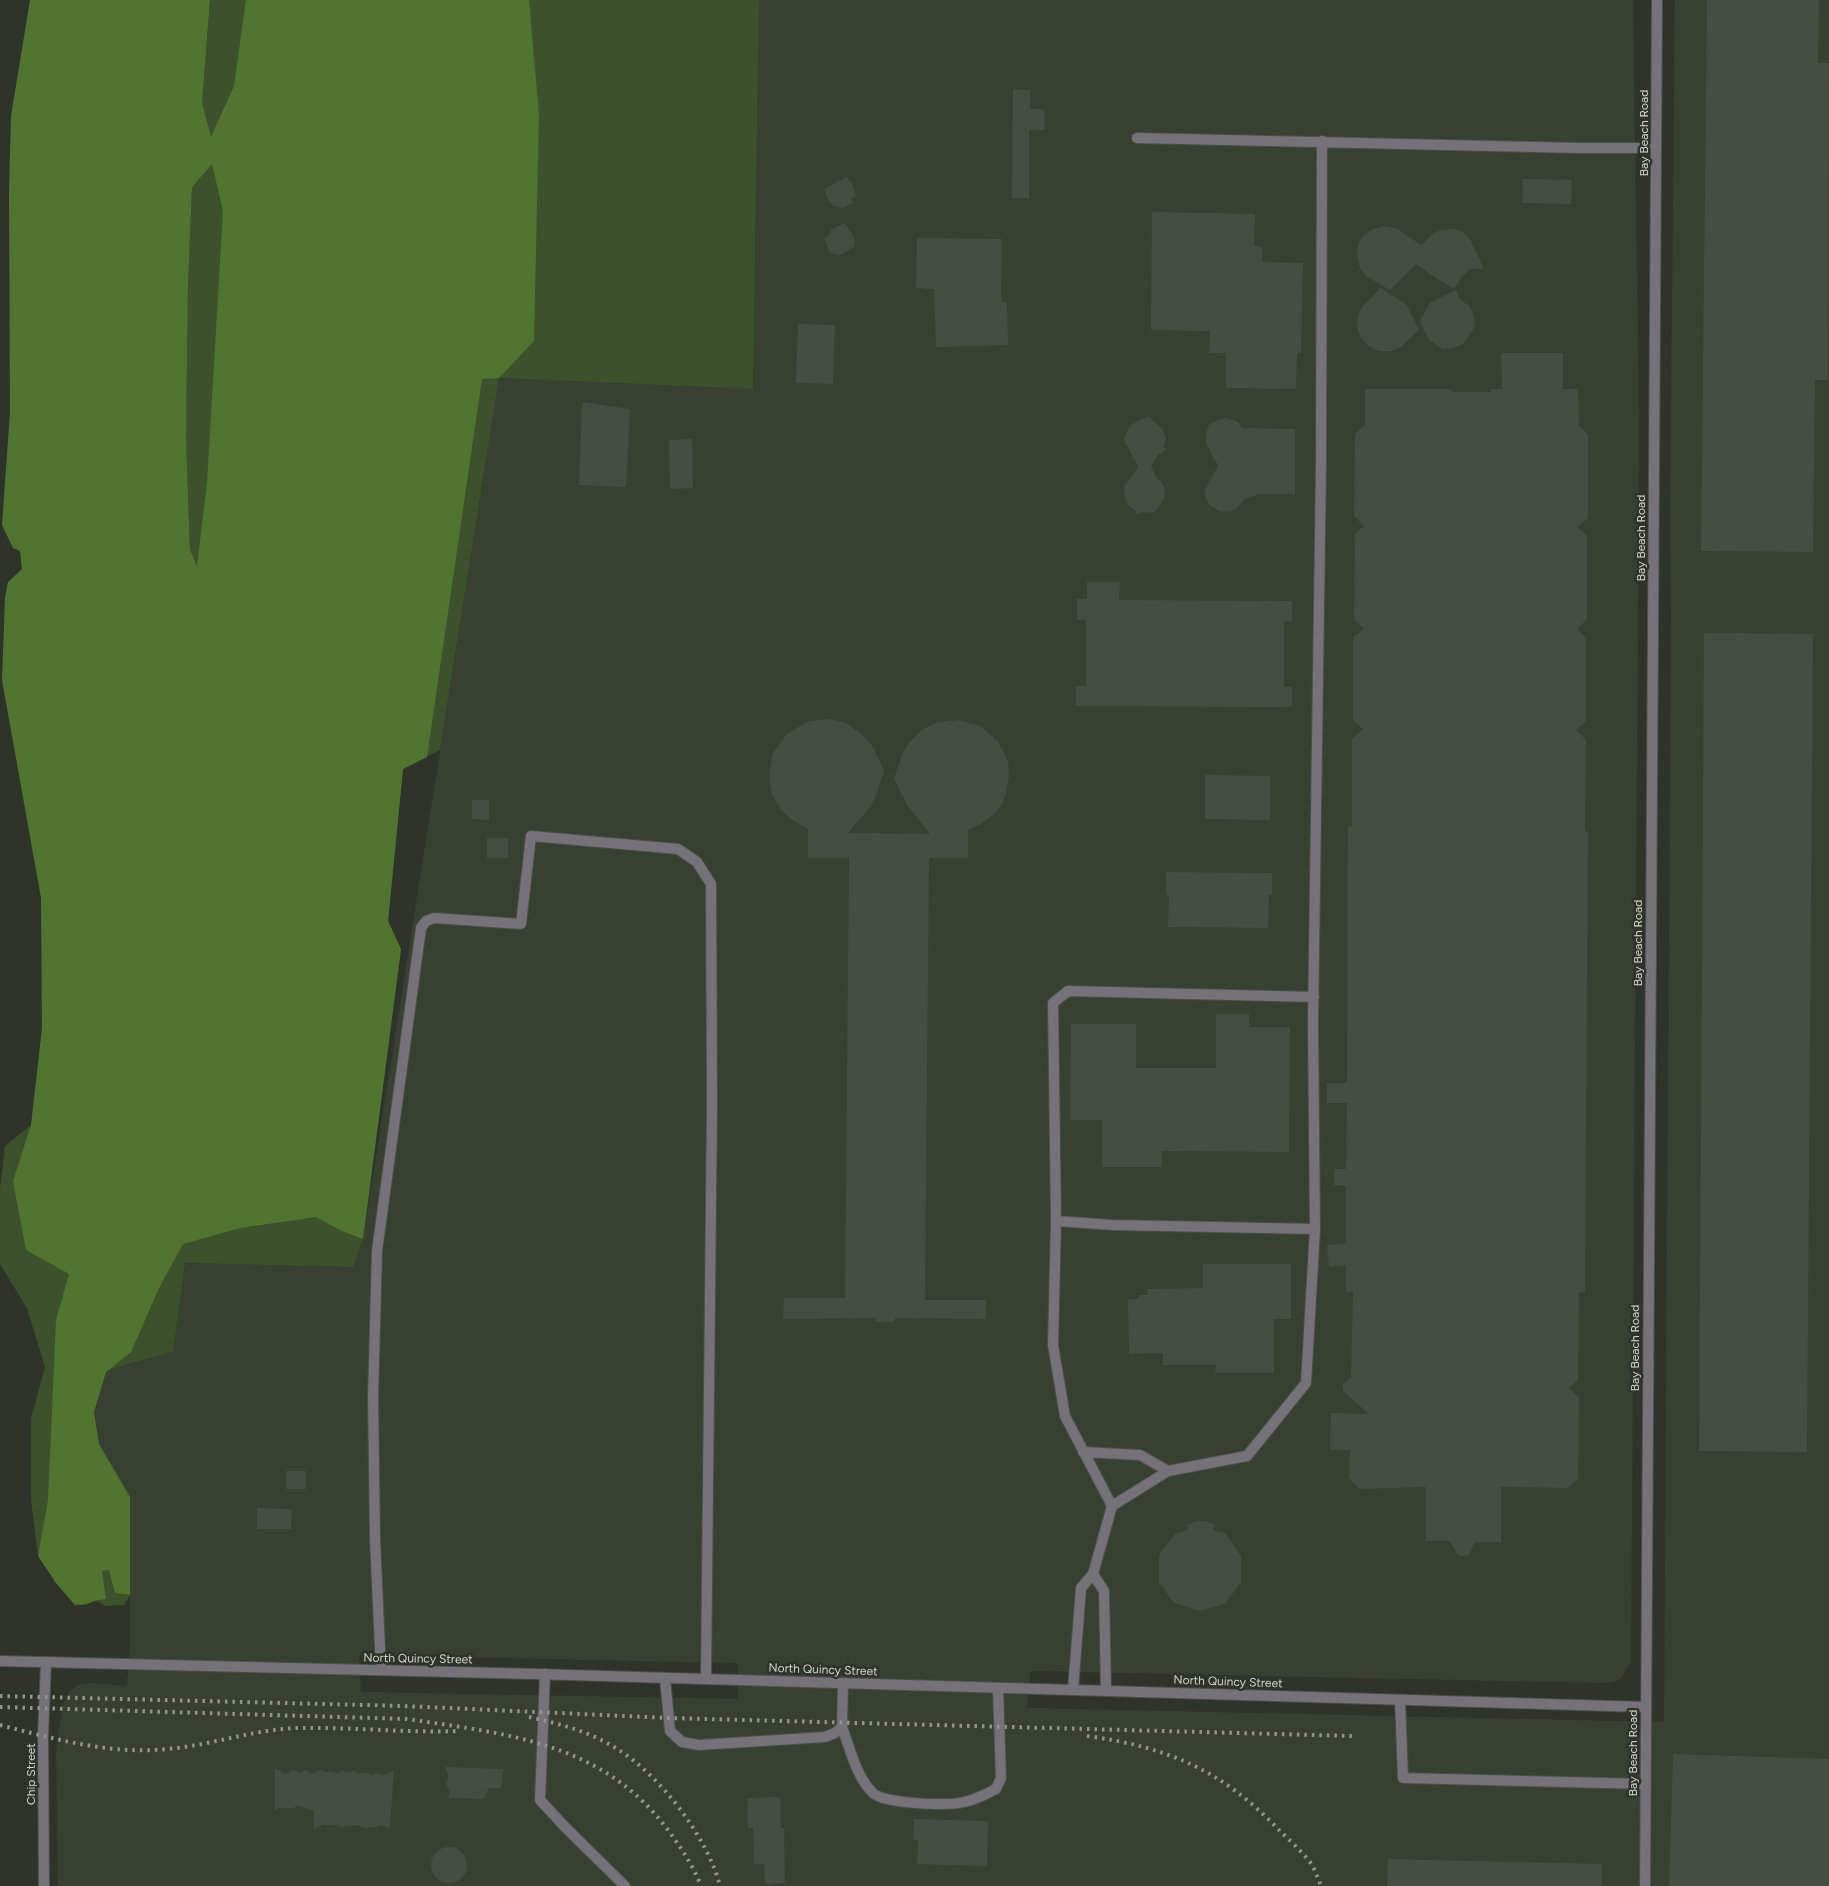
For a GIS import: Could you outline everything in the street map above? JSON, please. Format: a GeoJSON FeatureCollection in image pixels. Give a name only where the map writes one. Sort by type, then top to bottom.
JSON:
{"type":"FeatureCollection","features":[{"type":"Feature","properties":{"kind":"street","name":"Bay Beach Road"},"geometry":{"type":"LineString","coordinates":[[1645,1886],[1657,0]]}},
{"type":"Feature","properties":{"kind":"street"},"geometry":{"type":"LineString","coordinates":[[1137,138],[1656,148]]}},
{"type":"Feature","properties":{"kind":"street"},"geometry":{"type":"LineString","coordinates":[[1073,1690],[1082,1588],[1093,1574],[1112,1506],[1168,1470],[1247,1456],[1306,1383],[1315,1229],[1314,997],[1321,465],[1322,142]]}},
{"type":"Feature","properties":{"kind":"street"},"geometry":{"type":"LineString","coordinates":[[381,1670],[375,1539],[372,1398],[377,1251],[420,928],[426,921],[434,918],[522,924],[531,836],[678,849],[697,862],[711,884],[712,1102],[706,1679]]}},
{"type":"Feature","properties":{"kind":"street"},"geometry":{"type":"LineString","coordinates":[[1112,1506],[1065,1416],[1053,1346],[1056,1221],[1053,1003],[1068,991],[1314,997]]}},
{"type":"Feature","properties":{"kind":"street"},"geometry":{"type":"LineString","coordinates":[[1056,1221],[1113,1225],[1315,1229]]}},
{"type":"Feature","properties":{"kind":"street"},"geometry":{"type":"LineString","coordinates":[[1083,1452],[1140,1455],[1168,1470]]}},
{"type":"Feature","properties":{"kind":"street"},"geometry":{"type":"LineString","coordinates":[[1093,1574],[1104,1590],[1106,1691]]}},
{"type":"Feature","properties":{"kind":"street","name":"North Quincy Street"},"geometry":{"type":"LineString","coordinates":[[0,1661],[545,1674],[1645,1706]]}},
{"type":"Feature","properties":{"kind":"street","name":"Chip Street"},"geometry":{"type":"LineString","coordinates":[[44,1886],[43,1736],[46,1662]]}},
{"type":"Feature","properties":{"kind":"street"},"geometry":{"type":"LineString","coordinates":[[545,1674],[540,1800],[625,1886]]}},
{"type":"Feature","properties":{"kind":"street"},"geometry":{"type":"LineString","coordinates":[[665,1678],[670,1730],[682,1742],[699,1745],[825,1737],[835,1733],[842,1727]]}},
{"type":"Feature","properties":{"kind":"street"},"geometry":{"type":"LineString","coordinates":[[843,1683],[842,1727],[861,1777],[874,1794],[888,1800],[907,1803],[962,1803],[996,1789],[1000,1778],[998,1688]]}},
{"type":"Feature","properties":{"kind":"street"},"geometry":{"type":"LineString","coordinates":[[1400,1700],[1403,1778],[1645,1784]]}},
{"type":"Feature","properties":{"kind":"shaded area"},"geometry":{"type":"Polygon","coordinates":[[[30,0],[210,0],[202,103],[211,137],[234,86],[246,0],[529,0],[539,115],[534,341],[499,378],[482,379],[427,757],[403,769],[388,921],[401,949],[363,1239],[342,1231],[316,1217],[240,1228],[183,1244],[159,1288],[131,1352],[106,1372],[94,1412],[99,1444],[130,1497],[130,1595],[115,1593],[109,1570],[102,1571],[106,1599],[75,1605],[56,1583],[38,1556],[48,1500],[56,1320],[69,1274],[26,1250],[13,1181],[31,1125],[42,1028],[41,898],[2,680],[5,597],[8,582],[22,569],[20,551],[13,548],[2,525],[10,412],[9,193],[11,116],[30,0]],[[212,164],[192,187],[188,286],[186,438],[190,550],[197,566],[207,483],[223,211],[212,164]]]}},
{"type":"Feature","properties":{"kind":"shaded area"},"geometry":{"type":"Polygon","coordinates":[[[210,0],[759,0],[753,389],[499,378],[440,750],[403,769],[388,921],[401,949],[363,1239],[353,1267],[185,1263],[173,1352],[124,1365],[106,1372],[94,1412],[99,1444],[130,1497],[130,1595],[124,1605],[106,1606],[95,1600],[87,1605],[75,1605],[56,1583],[38,1556],[31,1500],[31,1419],[45,1367],[27,1308],[0,1264],[0,1189],[5,1146],[31,1125],[190,550],[186,438],[188,286],[192,187],[202,103],[210,0]]]}},
{"type":"Feature","properties":{"kind":"shaded area"},"geometry":{"type":"Polygon","coordinates":[[[759,0],[1633,0],[1639,431],[1631,1662],[1621,1678],[1613,1682],[1602,1683],[1030,1671],[1027,1708],[1664,1722],[1671,618],[1670,508],[1675,0],[1829,0],[1829,1886],[58,1886],[56,1752],[63,1704],[69,1692],[78,1685],[92,1683],[127,1686],[130,1645],[130,1497],[99,1444],[94,1412],[106,1372],[124,1365],[173,1352],[185,1263],[353,1267],[363,1239],[499,378],[753,389],[759,0]],[[359,1655],[361,1692],[738,1699],[738,1663],[359,1655]]]}},
{"type":"Feature","properties":{"kind":"building"},"geometry":{"type":"Polygon","coordinates":[[[1707,0],[1819,0],[1818,63],[1829,63],[1828,380],[1815,380],[1813,552],[1701,551],[1707,0]]]}},
{"type":"Feature","properties":{"kind":"building"},"geometry":{"type":"Polygon","coordinates":[[[1013,89],[1030,90],[1030,109],[1044,109],[1045,130],[1029,130],[1029,198],[1012,198],[1013,89]]]}},
{"type":"Feature","properties":{"kind":"building"},"geometry":{"type":"Polygon","coordinates":[[[846,177],[852,183],[856,196],[851,199],[853,203],[843,208],[834,206],[829,202],[824,189],[846,177]]]}},
{"type":"Feature","properties":{"kind":"building"},"geometry":{"type":"Polygon","coordinates":[[[1523,179],[1572,180],[1571,204],[1522,203],[1523,179]]]}},
{"type":"Feature","properties":{"kind":"building"},"geometry":{"type":"Polygon","coordinates":[[[1152,212],[1255,214],[1254,246],[1262,247],[1262,262],[1303,263],[1301,353],[1297,353],[1296,389],[1226,388],[1226,353],[1209,353],[1210,331],[1151,330],[1152,212]]]}},
{"type":"Feature","properties":{"kind":"building"},"geometry":{"type":"Polygon","coordinates":[[[845,223],[855,239],[854,247],[840,255],[834,254],[829,251],[824,238],[831,233],[830,230],[845,223]]]}},
{"type":"Feature","properties":{"kind":"building"},"geometry":{"type":"Polygon","coordinates":[[[1384,226],[1396,228],[1421,245],[1434,233],[1441,230],[1452,229],[1462,231],[1471,241],[1484,269],[1470,269],[1454,289],[1416,264],[1390,290],[1366,276],[1360,268],[1357,256],[1358,244],[1364,235],[1373,229],[1384,226]]]}},
{"type":"Feature","properties":{"kind":"building"},"geometry":{"type":"Polygon","coordinates":[[[917,238],[1002,239],[1001,302],[1007,302],[1008,345],[936,347],[934,289],[916,288],[917,238]]]}},
{"type":"Feature","properties":{"kind":"building"},"geometry":{"type":"Polygon","coordinates":[[[1381,288],[1407,305],[1419,330],[1401,347],[1391,351],[1379,351],[1369,346],[1361,338],[1357,328],[1358,316],[1362,307],[1381,288]]]}},
{"type":"Feature","properties":{"kind":"building"},"geometry":{"type":"Polygon","coordinates":[[[1456,290],[1460,299],[1469,306],[1475,323],[1473,330],[1463,344],[1443,349],[1429,340],[1420,321],[1429,304],[1456,290]]]}},
{"type":"Feature","properties":{"kind":"building"},"geometry":{"type":"Polygon","coordinates":[[[798,324],[835,325],[833,384],[796,383],[798,324]]]}},
{"type":"Feature","properties":{"kind":"building"},"geometry":{"type":"Polygon","coordinates":[[[1501,353],[1563,353],[1563,389],[1578,389],[1579,426],[1588,435],[1588,518],[1577,527],[1587,536],[1587,619],[1577,629],[1586,638],[1586,721],[1576,730],[1586,740],[1585,831],[1588,832],[1585,1292],[1579,1293],[1578,1380],[1569,1388],[1579,1398],[1578,1479],[1568,1488],[1501,1487],[1501,1542],[1475,1542],[1469,1555],[1461,1556],[1457,1554],[1450,1541],[1426,1541],[1426,1487],[1359,1489],[1349,1478],[1350,1450],[1330,1450],[1331,1413],[1369,1414],[1343,1391],[1343,1384],[1351,1377],[1353,1292],[1346,1292],[1346,1265],[1329,1267],[1327,1245],[1346,1243],[1346,1186],[1334,1185],[1334,1169],[1346,1169],[1347,1103],[1327,1103],[1327,1083],[1347,1083],[1348,827],[1352,826],[1352,739],[1363,729],[1353,720],[1353,637],[1364,629],[1354,619],[1355,534],[1364,526],[1354,516],[1355,434],[1365,425],[1365,389],[1452,389],[1452,392],[1491,392],[1491,389],[1502,389],[1501,353]]]}},
{"type":"Feature","properties":{"kind":"building"},"geometry":{"type":"Polygon","coordinates":[[[582,402],[630,409],[626,487],[579,485],[582,402]]]}},
{"type":"Feature","properties":{"kind":"building"},"geometry":{"type":"Polygon","coordinates":[[[1150,417],[1161,427],[1166,438],[1164,447],[1166,450],[1157,456],[1151,466],[1157,479],[1161,481],[1164,487],[1165,496],[1153,513],[1143,512],[1137,514],[1128,505],[1124,495],[1125,485],[1138,467],[1124,440],[1131,425],[1150,417]]]}},
{"type":"Feature","properties":{"kind":"building"},"geometry":{"type":"Polygon","coordinates":[[[1227,418],[1238,422],[1242,428],[1295,429],[1295,494],[1258,494],[1244,500],[1236,509],[1228,512],[1218,511],[1210,506],[1205,490],[1218,466],[1206,443],[1206,432],[1209,427],[1208,425],[1227,418]]]}},
{"type":"Feature","properties":{"kind":"building"},"geometry":{"type":"Polygon","coordinates":[[[692,439],[693,488],[670,489],[669,440],[692,439]]]}},
{"type":"Feature","properties":{"kind":"building"},"geometry":{"type":"Polygon","coordinates":[[[1087,582],[1120,582],[1119,600],[1292,601],[1292,621],[1284,621],[1284,687],[1292,687],[1292,707],[1076,706],[1076,686],[1086,686],[1086,620],[1077,620],[1077,599],[1087,599],[1087,582]]]}},
{"type":"Feature","properties":{"kind":"building"},"geometry":{"type":"Polygon","coordinates":[[[1704,633],[1813,634],[1807,1452],[1699,1451],[1704,633]]]}},
{"type":"Feature","properties":{"kind":"building"},"geometry":{"type":"Polygon","coordinates":[[[828,719],[844,722],[862,734],[873,747],[884,771],[871,806],[848,833],[930,834],[907,805],[894,779],[908,744],[922,730],[935,723],[959,720],[980,726],[998,741],[1008,761],[1009,776],[1006,794],[1001,806],[993,815],[981,824],[968,830],[968,858],[929,858],[925,1300],[986,1300],[986,1319],[895,1318],[894,1322],[876,1322],[875,1318],[783,1319],[784,1298],[845,1298],[849,858],[808,858],[808,829],[791,819],[780,809],[771,791],[769,774],[773,753],[787,734],[807,722],[828,719]]]}},
{"type":"Feature","properties":{"kind":"building"},"geometry":{"type":"Polygon","coordinates":[[[1205,775],[1270,776],[1270,820],[1205,819],[1205,775]]]}},
{"type":"Feature","properties":{"kind":"building"},"geometry":{"type":"Polygon","coordinates":[[[472,800],[489,800],[489,820],[472,819],[472,800]]]}},
{"type":"Feature","properties":{"kind":"building"},"geometry":{"type":"Polygon","coordinates":[[[487,838],[508,838],[508,858],[487,858],[487,838]]]}},
{"type":"Feature","properties":{"kind":"building"},"geometry":{"type":"Polygon","coordinates":[[[1166,872],[1272,873],[1272,895],[1269,895],[1268,928],[1168,927],[1169,895],[1166,895],[1166,872]]]}},
{"type":"Feature","properties":{"kind":"building"},"geometry":{"type":"Polygon","coordinates":[[[1216,1014],[1249,1014],[1249,1027],[1290,1027],[1289,1152],[1162,1151],[1162,1167],[1102,1167],[1102,1120],[1070,1120],[1071,1024],[1136,1024],[1136,1068],[1216,1068],[1216,1014]]]}},
{"type":"Feature","properties":{"kind":"building"},"geometry":{"type":"Polygon","coordinates":[[[1203,1264],[1291,1264],[1291,1319],[1274,1319],[1274,1373],[1215,1373],[1216,1365],[1163,1365],[1163,1353],[1129,1354],[1128,1299],[1139,1299],[1139,1295],[1148,1295],[1147,1289],[1203,1288],[1203,1264]]]}},
{"type":"Feature","properties":{"kind":"building"},"geometry":{"type":"Polygon","coordinates":[[[286,1471],[306,1471],[306,1489],[286,1489],[286,1471]]]}},
{"type":"Feature","properties":{"kind":"building"},"geometry":{"type":"Polygon","coordinates":[[[257,1508],[292,1509],[291,1529],[257,1529],[257,1508]]]}},
{"type":"Feature","properties":{"kind":"building"},"geometry":{"type":"Polygon","coordinates":[[[1197,1521],[1205,1521],[1215,1525],[1213,1530],[1225,1533],[1241,1556],[1241,1582],[1225,1604],[1200,1611],[1174,1603],[1159,1582],[1159,1555],[1175,1534],[1188,1530],[1187,1525],[1197,1521]]]}},
{"type":"Feature","properties":{"kind":"building"},"geometry":{"type":"Polygon","coordinates":[[[1673,1754],[1829,1759],[1829,1886],[1669,1886],[1673,1754]]]}},
{"type":"Feature","properties":{"kind":"building"},"geometry":{"type":"Polygon","coordinates":[[[445,1767],[504,1769],[501,1788],[489,1788],[483,1799],[448,1798],[450,1791],[446,1784],[449,1776],[445,1767]]]}},
{"type":"Feature","properties":{"kind":"building"},"geometry":{"type":"Polygon","coordinates":[[[275,1768],[286,1774],[293,1770],[300,1773],[306,1770],[313,1774],[320,1770],[331,1771],[337,1774],[342,1771],[350,1773],[354,1770],[358,1774],[366,1773],[372,1775],[377,1773],[384,1775],[394,1770],[390,1828],[381,1825],[364,1828],[357,1825],[341,1827],[322,1825],[314,1829],[314,1811],[298,1806],[275,1810],[275,1768]]]}},
{"type":"Feature","properties":{"kind":"building"},"geometry":{"type":"Polygon","coordinates":[[[780,1797],[781,1828],[784,1828],[785,1883],[765,1884],[764,1864],[754,1864],[753,1828],[748,1828],[747,1798],[780,1797]]]}},
{"type":"Feature","properties":{"kind":"building"},"geometry":{"type":"Polygon","coordinates":[[[914,1819],[988,1821],[987,1866],[917,1864],[918,1840],[913,1840],[914,1819]]]}},
{"type":"Feature","properties":{"kind":"building"},"geometry":{"type":"Polygon","coordinates":[[[449,1847],[456,1848],[462,1852],[466,1858],[466,1872],[462,1878],[456,1882],[449,1883],[442,1882],[436,1878],[432,1872],[431,1865],[432,1858],[436,1852],[442,1848],[449,1847]]]}},
{"type":"Feature","properties":{"kind":"building"},"geometry":{"type":"Polygon","coordinates":[[[1388,1859],[1602,1864],[1602,1886],[1387,1886],[1388,1859]]]}},
{"type":"Feature","properties":{"kind":"railway"},"geometry":{"type":"LineString","coordinates":[[0,1696],[404,1706],[669,1718],[1352,1736]]}},
{"type":"Feature","properties":{"kind":"railway"},"geometry":{"type":"LineString","coordinates":[[0,1707],[407,1719],[481,1730],[517,1738],[551,1747],[583,1760],[614,1778],[642,1801],[668,1830],[682,1850],[701,1886]]}},
{"type":"Feature","properties":{"kind":"railway"},"geometry":{"type":"LineString","coordinates":[[529,1717],[587,1733],[619,1750],[651,1776],[681,1810],[694,1829],[714,1867],[720,1886]]}},
{"type":"Feature","properties":{"kind":"railway"},"geometry":{"type":"LineString","coordinates":[[0,1725],[83,1745],[125,1750],[184,1747],[266,1731],[299,1728],[459,1731]]}},
{"type":"Feature","properties":{"kind":"railway"},"geometry":{"type":"LineString","coordinates":[[1087,1736],[1143,1747],[1168,1755],[1192,1764],[1236,1791],[1296,1846],[1312,1865],[1321,1886]]}}]}
